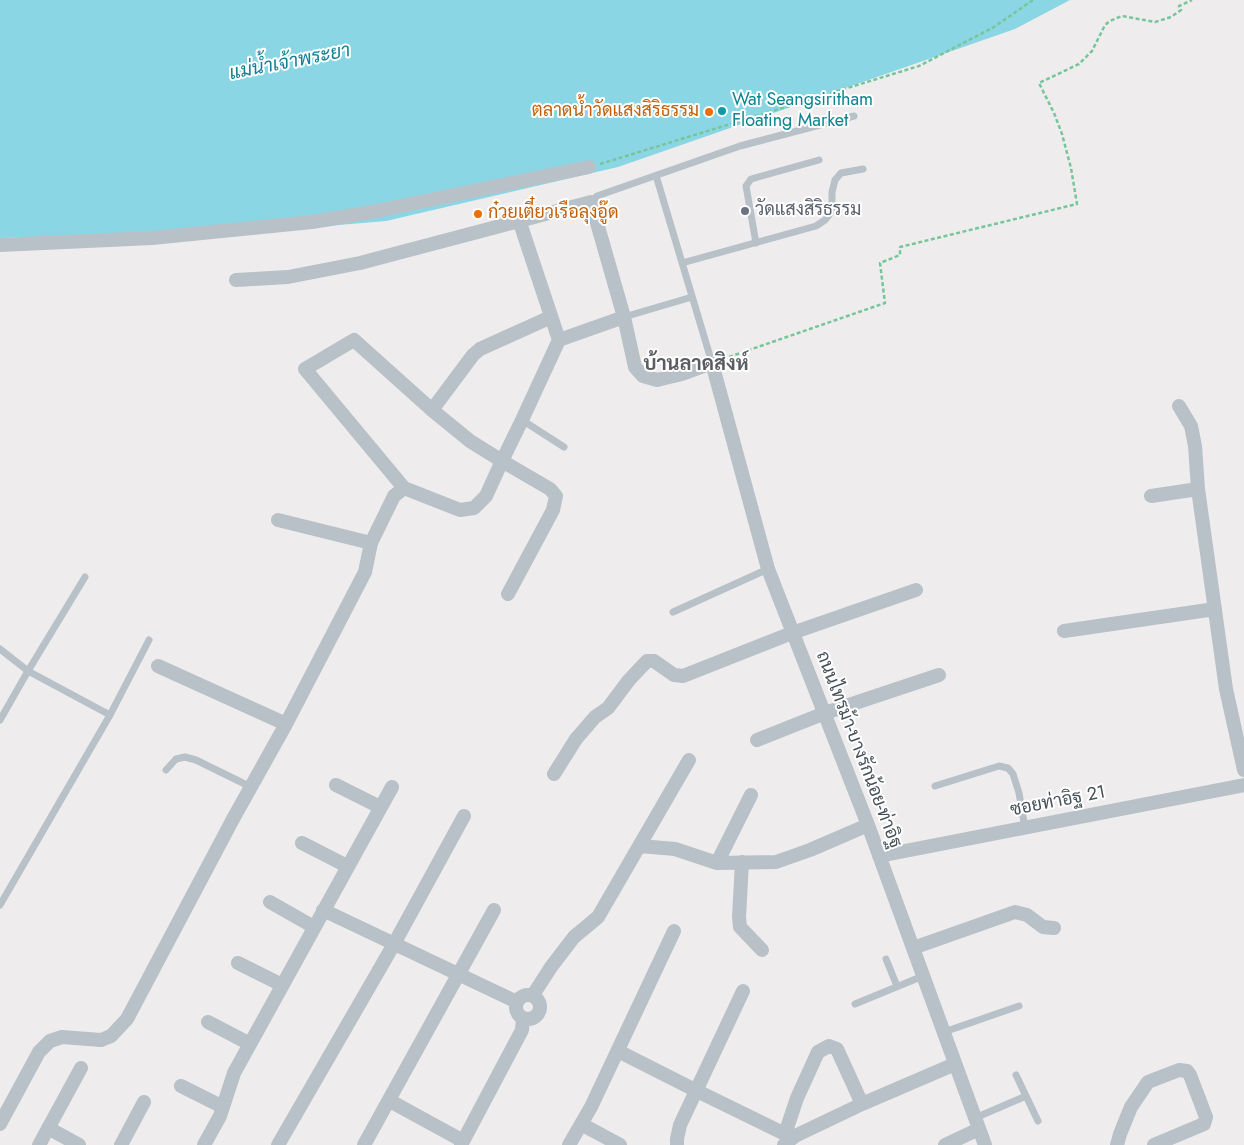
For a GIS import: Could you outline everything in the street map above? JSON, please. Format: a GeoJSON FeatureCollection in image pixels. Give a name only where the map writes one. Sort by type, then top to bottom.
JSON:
{"type":"FeatureCollection","features":[{"type":"Feature","properties":{"kind":"street"},"geometry":{"type":"LineString","coordinates":[[0,245],[152,238],[312,222],[372,212],[589,167]]}},
{"type":"Feature","properties":{"kind":"street"},"geometry":{"type":"LineString","coordinates":[[236,280],[288,277],[360,263],[591,202],[624,317],[635,367],[643,376],[657,380],[682,374],[712,362]]}},
{"type":"Feature","properties":{"kind":"street"},"geometry":{"type":"LineString","coordinates":[[508,594],[553,510],[556,496],[550,489],[502,461],[470,441],[432,410],[354,340],[305,369],[404,488],[460,510],[474,508],[486,496],[502,461],[522,420],[559,340],[519,220]]}},
{"type":"Feature","properties":{"kind":"street"},"geometry":{"type":"LineString","coordinates":[[432,410],[473,355],[480,349],[551,316]]}},
{"type":"Feature","properties":{"kind":"street"},"geometry":{"type":"LineString","coordinates":[[559,340],[624,317]]}},
{"type":"Feature","properties":{"kind":"street","name":"ถนนไทรม้า-บางรักน้อย-ท่าอิฐ"},"geometry":{"type":"LineString","coordinates":[[712,362],[768,569],[868,825],[985,1145]]}},
{"type":"Feature","properties":{"kind":"street"},"geometry":{"type":"LineString","coordinates":[[1179,406],[1191,426],[1195,446],[1198,489],[1226,689],[1244,770]]}},
{"type":"Feature","properties":{"kind":"street"},"geometry":{"type":"LineString","coordinates":[[2,1115],[39,1052],[50,1042],[62,1036],[101,1040],[111,1036],[127,1019],[286,724],[365,572],[371,543],[394,496],[404,488]]}},
{"type":"Feature","properties":{"kind":"street"},"geometry":{"type":"LineString","coordinates":[[1151,496],[1198,489]]}},
{"type":"Feature","properties":{"kind":"street"},"geometry":{"type":"LineString","coordinates":[[278,520],[371,543]]}},
{"type":"Feature","properties":{"kind":"street"},"geometry":{"type":"LineString","coordinates":[[554,774],[576,739],[595,717],[608,708],[629,680],[647,661],[654,661],[674,675],[683,676],[792,634],[916,590]]}},
{"type":"Feature","properties":{"kind":"street"},"geometry":{"type":"LineString","coordinates":[[1064,631],[1215,609]]}},
{"type":"Feature","properties":{"kind":"street"},"geometry":{"type":"LineString","coordinates":[[158,666],[286,724]]}},
{"type":"Feature","properties":{"kind":"street"},"geometry":{"type":"LineString","coordinates":[[757,740],[825,713],[938,675]]}},
{"type":"Feature","properties":{"kind":"street"},"geometry":{"type":"LineString","coordinates":[[533,995],[551,966],[574,938],[598,917],[689,760]]}},
{"type":"Feature","properties":{"kind":"street"},"geometry":{"type":"LineString","coordinates":[[336,785],[380,807]]}},
{"type":"Feature","properties":{"kind":"street","name":"ซอยท่าอิฐ 21"},"geometry":{"type":"LineString","coordinates":[[879,856],[1244,785]]}},
{"type":"Feature","properties":{"kind":"street"},"geometry":{"type":"LineString","coordinates":[[204,1145],[220,1116],[234,1074],[392,787]]}},
{"type":"Feature","properties":{"kind":"street"},"geometry":{"type":"LineString","coordinates":[[717,863],[751,795]]}},
{"type":"Feature","properties":{"kind":"street"},"geometry":{"type":"LineString","coordinates":[[278,1145],[394,944],[464,816]]}},
{"type":"Feature","properties":{"kind":"street"},"geometry":{"type":"LineString","coordinates":[[640,846],[675,849],[717,863],[776,862],[810,850],[868,825]]}},
{"type":"Feature","properties":{"kind":"street"},"geometry":{"type":"LineString","coordinates":[[302,843],[347,866]]}},
{"type":"Feature","properties":{"kind":"street"},"geometry":{"type":"LineString","coordinates":[[742,862],[740,927],[762,950]]}},
{"type":"Feature","properties":{"kind":"street"},"geometry":{"type":"LineString","coordinates":[[270,902],[314,927]]}},
{"type":"Feature","properties":{"kind":"street"},"geometry":{"type":"LineString","coordinates":[[323,910],[517,1002]]}},
{"type":"Feature","properties":{"kind":"street"},"geometry":{"type":"LineString","coordinates":[[364,1145],[494,910]]}},
{"type":"Feature","properties":{"kind":"street"},"geometry":{"type":"LineString","coordinates":[[912,948],[1015,912],[1027,916],[1043,927],[1054,928]]}},
{"type":"Feature","properties":{"kind":"street"},"geometry":{"type":"LineString","coordinates":[[569,1145],[591,1107],[674,931]]}},
{"type":"Feature","properties":{"kind":"street"},"geometry":{"type":"LineString","coordinates":[[238,963],[282,985]]}},
{"type":"Feature","properties":{"kind":"street"},"geometry":{"type":"LineString","coordinates":[[677,1145],[680,1125],[743,991]]}},
{"type":"Feature","properties":{"kind":"street"},"geometry":{"type":"LineString","coordinates":[[390,1101],[462,1143],[522,1030],[523,1018],[517,1011],[517,1002],[522,996],[533,995]]}},
{"type":"Feature","properties":{"kind":"street"},"geometry":{"type":"LineString","coordinates":[[523,1018],[533,1018],[540,1010],[540,1003],[533,995]]}},
{"type":"Feature","properties":{"kind":"street"},"geometry":{"type":"LineString","coordinates":[[208,1022],[250,1044]]}},
{"type":"Feature","properties":{"kind":"street"},"geometry":{"type":"LineString","coordinates":[[788,1138],[797,1098],[818,1052],[829,1046],[837,1049],[862,1104]]}},
{"type":"Feature","properties":{"kind":"street"},"geometry":{"type":"LineString","coordinates":[[618,1051],[788,1138]]}},
{"type":"Feature","properties":{"kind":"street"},"geometry":{"type":"LineString","coordinates":[[788,1138],[955,1064]]}},
{"type":"Feature","properties":{"kind":"street"},"geometry":{"type":"LineString","coordinates":[[39,1145],[81,1068]]}},
{"type":"Feature","properties":{"kind":"street"},"geometry":{"type":"LineString","coordinates":[[1117,1145],[1131,1107],[1148,1082],[1179,1070],[1186,1071],[1190,1075],[1206,1117],[1204,1124],[1154,1145]]}},
{"type":"Feature","properties":{"kind":"street"},"geometry":{"type":"LineString","coordinates":[[181,1086],[223,1107]]}},
{"type":"Feature","properties":{"kind":"street"},"geometry":{"type":"LineString","coordinates":[[120,1145],[144,1102]]}},
{"type":"Feature","properties":{"kind":"street"},"geometry":{"type":"LineString","coordinates":[[945,1145],[977,1123]]}},
{"type":"Feature","properties":{"kind":"street"},"geometry":{"type":"LineString","coordinates":[[581,1124],[620,1145]]}},
{"type":"Feature","properties":{"kind":"street"},"geometry":{"type":"LineString","coordinates":[[48,1128],[79,1145]]}},
{"type":"Feature","properties":{"kind":"lane"},"geometry":{"type":"LineString","coordinates":[[591,202],[597,196],[740,146],[854,116]]}},
{"type":"Feature","properties":{"kind":"lane"},"geometry":{"type":"LineString","coordinates":[[756,243],[746,186],[751,179],[819,160]]}},
{"type":"Feature","properties":{"kind":"lane"},"geometry":{"type":"LineString","coordinates":[[682,263],[816,226],[825,220],[832,210],[832,192],[836,180],[841,173],[863,169]]}},
{"type":"Feature","properties":{"kind":"lane"},"geometry":{"type":"LineString","coordinates":[[657,179],[712,362]]}},
{"type":"Feature","properties":{"kind":"lane"},"geometry":{"type":"LineString","coordinates":[[624,317],[692,298]]}},
{"type":"Feature","properties":{"kind":"lane"},"geometry":{"type":"LineString","coordinates":[[522,420],[564,447]]}},
{"type":"Feature","properties":{"kind":"lane"},"geometry":{"type":"LineString","coordinates":[[673,612],[768,569]]}},
{"type":"Feature","properties":{"kind":"lane"},"geometry":{"type":"LineString","coordinates":[[0,720],[85,577]]}},
{"type":"Feature","properties":{"kind":"lane"},"geometry":{"type":"LineString","coordinates":[[0,905],[110,715],[149,640]]}},
{"type":"Feature","properties":{"kind":"lane"},"geometry":{"type":"LineString","coordinates":[[0,649],[28,670],[110,715]]}},
{"type":"Feature","properties":{"kind":"lane"},"geometry":{"type":"LineString","coordinates":[[166,770],[176,759],[185,757],[196,760],[251,787]]}},
{"type":"Feature","properties":{"kind":"lane"},"geometry":{"type":"LineString","coordinates":[[935,786],[999,766],[1008,768],[1013,774],[1020,793],[1025,828]]}},
{"type":"Feature","properties":{"kind":"lane"},"geometry":{"type":"LineString","coordinates":[[886,959],[897,986]]}},
{"type":"Feature","properties":{"kind":"lane"},"geometry":{"type":"LineString","coordinates":[[855,1004],[923,976]]}},
{"type":"Feature","properties":{"kind":"lane"},"geometry":{"type":"LineString","coordinates":[[944,1032],[1019,1006]]}},
{"type":"Feature","properties":{"kind":"lane"},"geometry":{"type":"LineString","coordinates":[[1016,1075],[1038,1120]]}},
{"type":"Feature","properties":{"kind":"lane"},"geometry":{"type":"LineString","coordinates":[[977,1123],[1026,1096]]}},
{"type":"Feature","properties":{"kind":"path"},"geometry":{"type":"LineString","coordinates":[[589,167],[920,66],[994,27],[1033,0]]}},
{"type":"Feature","properties":{"kind":"path"},"geometry":{"type":"LineString","coordinates":[[712,362],[885,302],[880,263],[900,255],[900,248],[1077,204],[1071,168],[1062,134],[1039,83],[1079,64],[1092,51],[1105,25],[1110,21],[1122,16],[1155,22],[1171,17],[1181,10],[1179,6],[1192,0]]}},
{"type":"Feature","properties":{"kind":"water","name":"แม่น้ำเจ้าพระยา"},"geometry":{"type":"Polygon","coordinates":[[[0,0],[1070,0],[1015,29],[618,167],[386,221],[280,230],[0,238],[0,0]]]}},
{"type":"Feature","properties":{"kind":"place","name":"Wat Seangsiritham Floating Market"},"geometry":{"type":"Point","coordinates":[722,111]}},
{"type":"Feature","properties":{"kind":"place","name":"ตลาดน้ำวัดแสงสิริธรรม"},"geometry":{"type":"Point","coordinates":[709,112]}},
{"type":"Feature","properties":{"kind":"place","name":"วัดแสงสิริธรรม"},"geometry":{"type":"Point","coordinates":[745,211]}},
{"type":"Feature","properties":{"kind":"place","name":"ก๋วยเตี๋ยวเรือลุงอู๊ด"},"geometry":{"type":"Point","coordinates":[478,214]}},
{"type":"Feature","properties":{"kind":"district","name":"บ้านลาดสิงห์"},"geometry":{"type":"Point","coordinates":[696,365]}}]}
